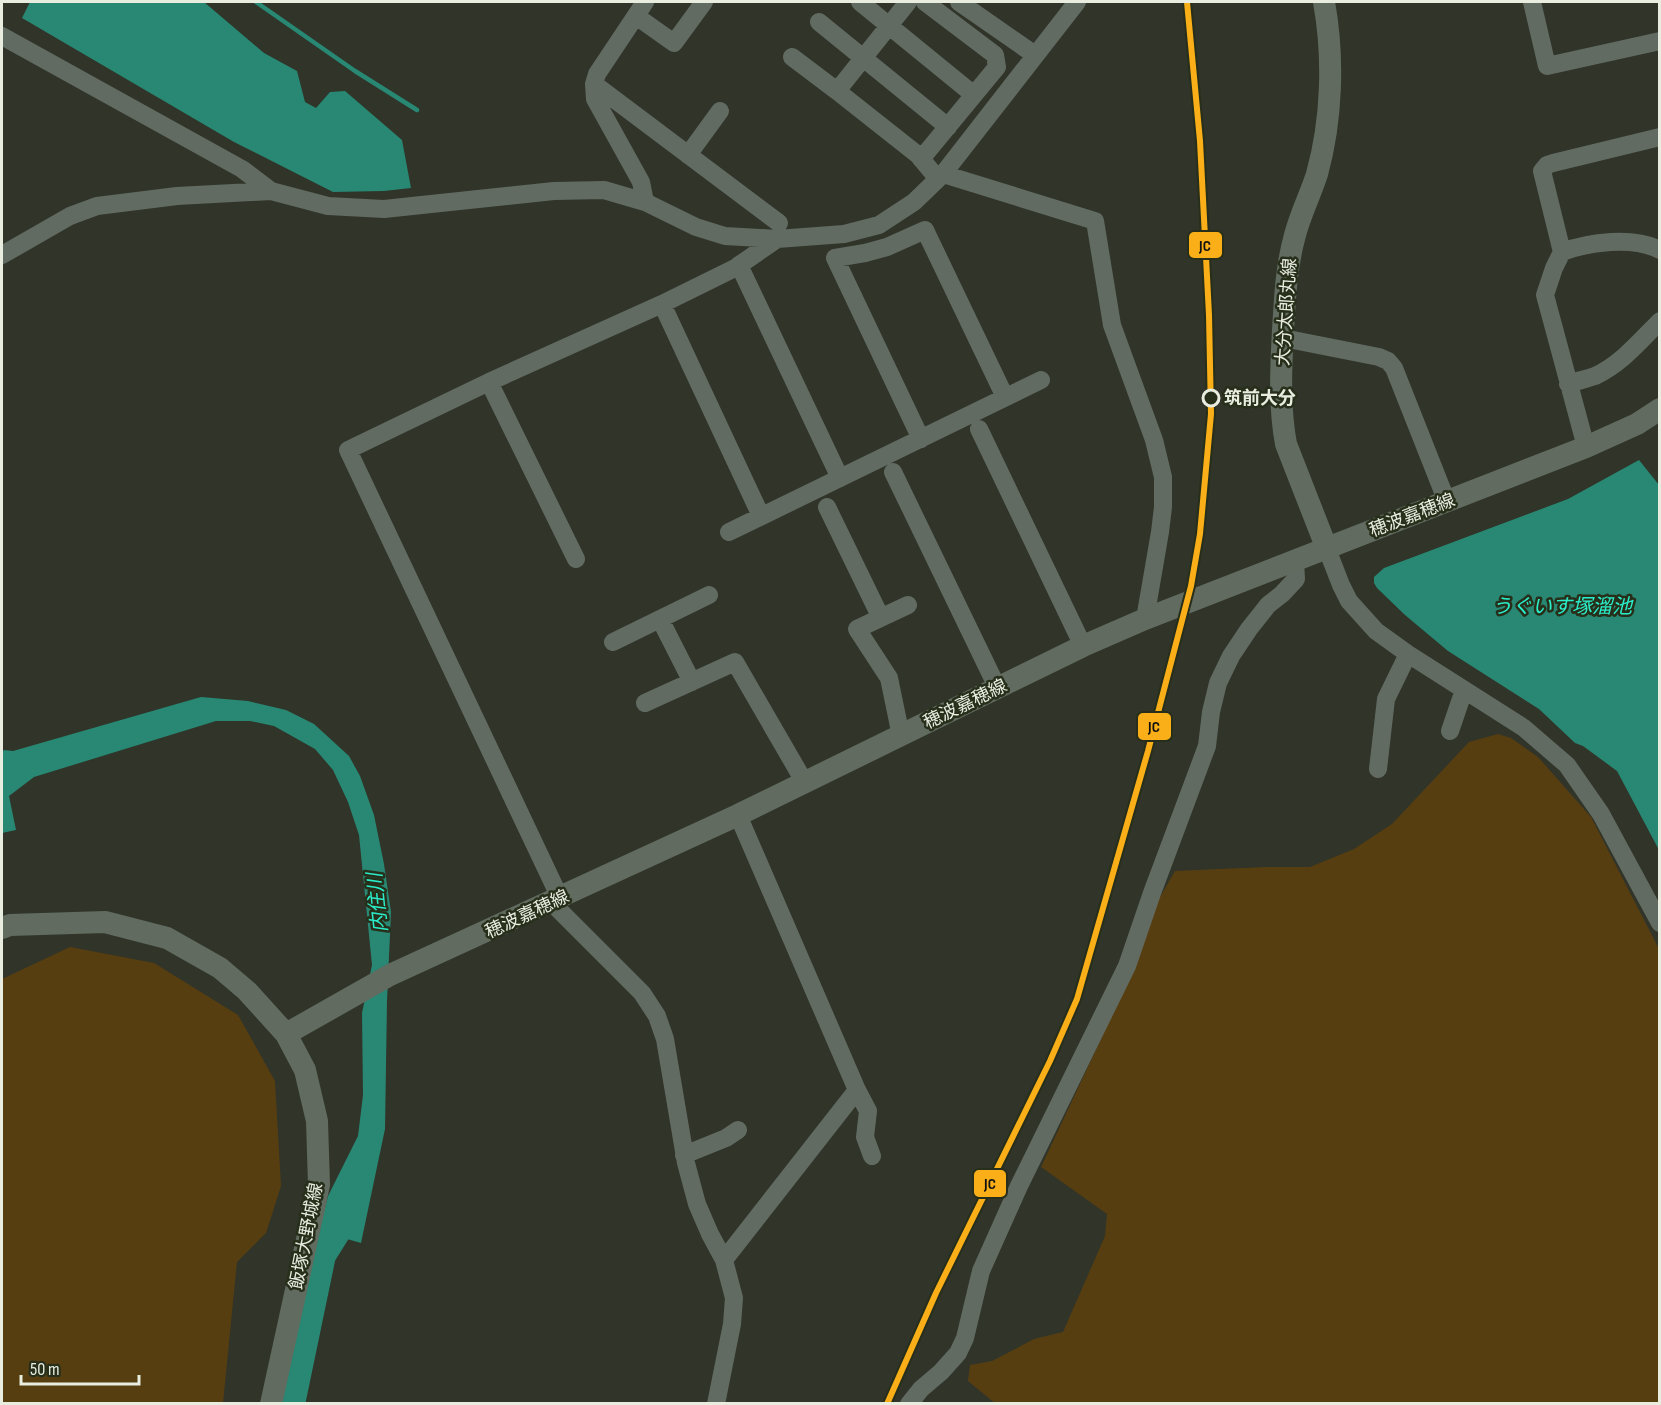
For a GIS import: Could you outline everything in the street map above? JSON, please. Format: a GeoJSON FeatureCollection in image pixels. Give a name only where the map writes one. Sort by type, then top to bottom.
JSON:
{"type":"FeatureCollection","features":[{"type":"Feature","properties":{"kind":"main road","name":"大分太郎丸線"},"geometry":{"type":"LineString","coordinates":[[1324,2],[1328,21],[1330,105],[1316,174],[1290,254],[1281,368],[1283,428],[1286,444],[1327,549]]}},
{"type":"Feature","properties":{"kind":"main road","name":"穂波嘉穂線"},"geometry":{"type":"LineString","coordinates":[[286,1034],[390,975],[738,815],[1083,646],[1145,619],[1586,447],[1637,424],[1659,409]]}},
{"type":"Feature","properties":{"kind":"main road","name":"飯塚大野城線"},"geometry":{"type":"LineString","coordinates":[[2,928],[10,925],[105,922],[167,938],[220,968],[247,992],[286,1034],[305,1070],[317,1121],[319,1185],[270,1404]]}},
{"type":"Feature","properties":{"kind":"street"},"geometry":{"type":"LineString","coordinates":[[645,202],[641,182],[595,99],[594,84],[597,74],[641,9],[674,43],[704,2]]}},
{"type":"Feature","properties":{"kind":"street"},"geometry":{"type":"LineString","coordinates":[[860,2],[975,94]]}},
{"type":"Feature","properties":{"kind":"street"},"geometry":{"type":"LineString","coordinates":[[837,91],[908,2]]}},
{"type":"Feature","properties":{"kind":"street"},"geometry":{"type":"LineString","coordinates":[[921,159],[997,67],[995,55],[926,2]]}},
{"type":"Feature","properties":{"kind":"street"},"geometry":{"type":"LineString","coordinates":[[959,2],[979,10],[1035,55]]}},
{"type":"Feature","properties":{"kind":"street"},"geometry":{"type":"LineString","coordinates":[[2,255],[70,216],[97,206],[177,196],[271,191],[328,206],[384,209],[554,191],[604,190],[645,202],[696,227],[725,236],[778,231],[844,234],[879,225],[914,202],[941,176],[1077,2]]}},
{"type":"Feature","properties":{"kind":"street"},"geometry":{"type":"LineString","coordinates":[[1532,2],[1547,66],[1659,40]]}},
{"type":"Feature","properties":{"kind":"street"},"geometry":{"type":"LineString","coordinates":[[819,22],[948,127]]}},
{"type":"Feature","properties":{"kind":"street"},"geometry":{"type":"LineString","coordinates":[[2,36],[242,169],[271,191]]}},
{"type":"Feature","properties":{"kind":"street"},"geometry":{"type":"LineString","coordinates":[[792,57],[941,176],[1095,221],[1112,325],[1154,440],[1163,477],[1162,515],[1145,619]]}},
{"type":"Feature","properties":{"kind":"street"},"geometry":{"type":"LineString","coordinates":[[594,84],[688,154],[778,231]]}},
{"type":"Feature","properties":{"kind":"street"},"geometry":{"type":"LineString","coordinates":[[688,154],[720,111]]}},
{"type":"Feature","properties":{"kind":"street"},"geometry":{"type":"LineString","coordinates":[[1586,447],[1545,295],[1562,252],[1542,171],[1547,165],[1553,163],[1659,137]]}},
{"type":"Feature","properties":{"kind":"street"},"geometry":{"type":"LineString","coordinates":[[921,439],[835,258],[887,247],[925,230],[1005,398]]}},
{"type":"Feature","properties":{"kind":"street"},"geometry":{"type":"LineString","coordinates":[[716,1404],[732,1324],[734,1298],[724,1260],[697,1204],[684,1155],[665,1039],[657,1016],[642,993],[556,900],[348,450],[489,382],[662,304],[739,265],[778,231]]}},
{"type":"Feature","properties":{"kind":"street"},"geometry":{"type":"LineString","coordinates":[[1562,252],[1575,247],[1627,242],[1650,245],[1659,250]]}},
{"type":"Feature","properties":{"kind":"street"},"geometry":{"type":"LineString","coordinates":[[739,265],[840,478]]}},
{"type":"Feature","properties":{"kind":"street"},"geometry":{"type":"LineString","coordinates":[[662,304],[761,516]]}},
{"type":"Feature","properties":{"kind":"street"},"geometry":{"type":"LineString","coordinates":[[1568,384],[1593,377],[1610,368],[1621,360],[1659,321]]}},
{"type":"Feature","properties":{"kind":"street"},"geometry":{"type":"LineString","coordinates":[[1283,338],[1379,357],[1388,362],[1394,368],[1447,501]]}},
{"type":"Feature","properties":{"kind":"street"},"geometry":{"type":"LineString","coordinates":[[729,532],[1041,380]]}},
{"type":"Feature","properties":{"kind":"street"},"geometry":{"type":"LineString","coordinates":[[489,382],[576,560]]}},
{"type":"Feature","properties":{"kind":"street"},"geometry":{"type":"LineString","coordinates":[[979,429],[1083,646]]}},
{"type":"Feature","properties":{"kind":"street"},"geometry":{"type":"LineString","coordinates":[[893,472],[998,689]]}},
{"type":"Feature","properties":{"kind":"street"},"geometry":{"type":"LineString","coordinates":[[827,507],[881,618]]}},
{"type":"Feature","properties":{"kind":"street"},"geometry":{"type":"LineString","coordinates":[[1327,549],[1349,601],[1376,631],[1524,728],[1567,765],[1601,814],[1659,923]]}},
{"type":"Feature","properties":{"kind":"street"},"geometry":{"type":"LineString","coordinates":[[909,1404],[958,1353],[965,1338],[981,1271],[1019,1186],[1127,966],[1207,746],[1211,712],[1218,682],[1230,656],[1249,629],[1268,605],[1296,579],[1295,561]]}},
{"type":"Feature","properties":{"kind":"street"},"geometry":{"type":"LineString","coordinates":[[613,642],[709,595]]}},
{"type":"Feature","properties":{"kind":"street"},"geometry":{"type":"LineString","coordinates":[[901,736],[890,678],[857,629],[908,605]]}},
{"type":"Feature","properties":{"kind":"street"},"geometry":{"type":"LineString","coordinates":[[660,619],[692,682]]}},
{"type":"Feature","properties":{"kind":"street"},"geometry":{"type":"LineString","coordinates":[[1378,770],[1386,699],[1408,654]]}},
{"type":"Feature","properties":{"kind":"street"},"geometry":{"type":"LineString","coordinates":[[645,704],[735,662],[805,783]]}},
{"type":"Feature","properties":{"kind":"street"},"geometry":{"type":"LineString","coordinates":[[1450,731],[1464,690]]}},
{"type":"Feature","properties":{"kind":"street"},"geometry":{"type":"LineString","coordinates":[[738,815],[868,1111],[866,1137],[872,1156]]}},
{"type":"Feature","properties":{"kind":"street"},"geometry":{"type":"LineString","coordinates":[[724,1260],[857,1089]]}},
{"type":"Feature","properties":{"kind":"street"},"geometry":{"type":"LineString","coordinates":[[684,1155],[726,1138],[738,1130]]}},
{"type":"Feature","properties":{"kind":"shaded area"},"geometry":{"type":"Polygon","coordinates":[[[1498,734],[1511,738],[1538,757],[1591,817],[1659,949],[1659,1403],[996,1404],[968,1381],[970,1365],[992,1361],[1034,1339],[1063,1332],[1105,1236],[1107,1214],[1041,1167],[1131,975],[1156,904],[1175,871],[1310,867],[1354,849],[1392,824],[1469,742],[1498,734]]]}},
{"type":"Feature","properties":{"kind":"shaded area"},"geometry":{"type":"Polygon","coordinates":[[[70,947],[154,963],[238,1015],[275,1081],[281,1186],[266,1233],[237,1262],[223,1403],[2,1403],[2,979],[70,947]]]}},
{"type":"Feature","properties":{"kind":"water"},"geometry":{"type":"Polygon","coordinates":[[[30,2],[204,2],[264,53],[297,71],[305,102],[316,108],[330,92],[345,91],[402,140],[411,188],[333,192],[234,142],[22,18],[30,2]]]}},
{"type":"Feature","properties":{"kind":"water","name":"うぐいす塚溜池"},"geometry":{"type":"Polygon","coordinates":[[[1639,460],[1659,485],[1659,850],[1617,771],[1583,746],[1575,743],[1539,709],[1448,651],[1405,615],[1374,583],[1374,577],[1384,568],[1568,499],[1639,460]]]}},
{"type":"Feature","properties":{"kind":"water"},"geometry":{"type":"Polygon","coordinates":[[[201,697],[248,701],[286,710],[314,724],[349,756],[360,776],[374,815],[391,912],[385,1129],[361,1243],[319,1231],[328,1196],[358,1136],[363,1095],[362,1013],[372,965],[359,835],[348,802],[333,770],[315,749],[274,726],[250,721],[216,721],[34,777],[9,796],[16,830],[2,833],[2,752],[4,750],[13,751],[201,697]]]}},
{"type":"Feature","properties":{"kind":"waterway"},"geometry":{"type":"LineString","coordinates":[[256,2],[355,71],[417,110]]}},
{"type":"Feature","properties":{"kind":"waterway","name":"内住川"},"geometry":{"type":"LineString","coordinates":[[291,1404],[322,1255],[347,1215],[350,1200]]}},
{"type":"Feature","properties":{"kind":"transit line","name":"JC"},"geometry":{"type":"LineString","coordinates":[[887,1404],[936,1293],[1050,1061],[1077,999],[1148,751],[1191,586],[1200,534],[1211,414],[1209,315],[1200,141],[1187,2]]}},
{"type":"Feature","properties":{"kind":"place","name":"筑前大分"},"geometry":{"type":"Point","coordinates":[1211,398]}}]}
